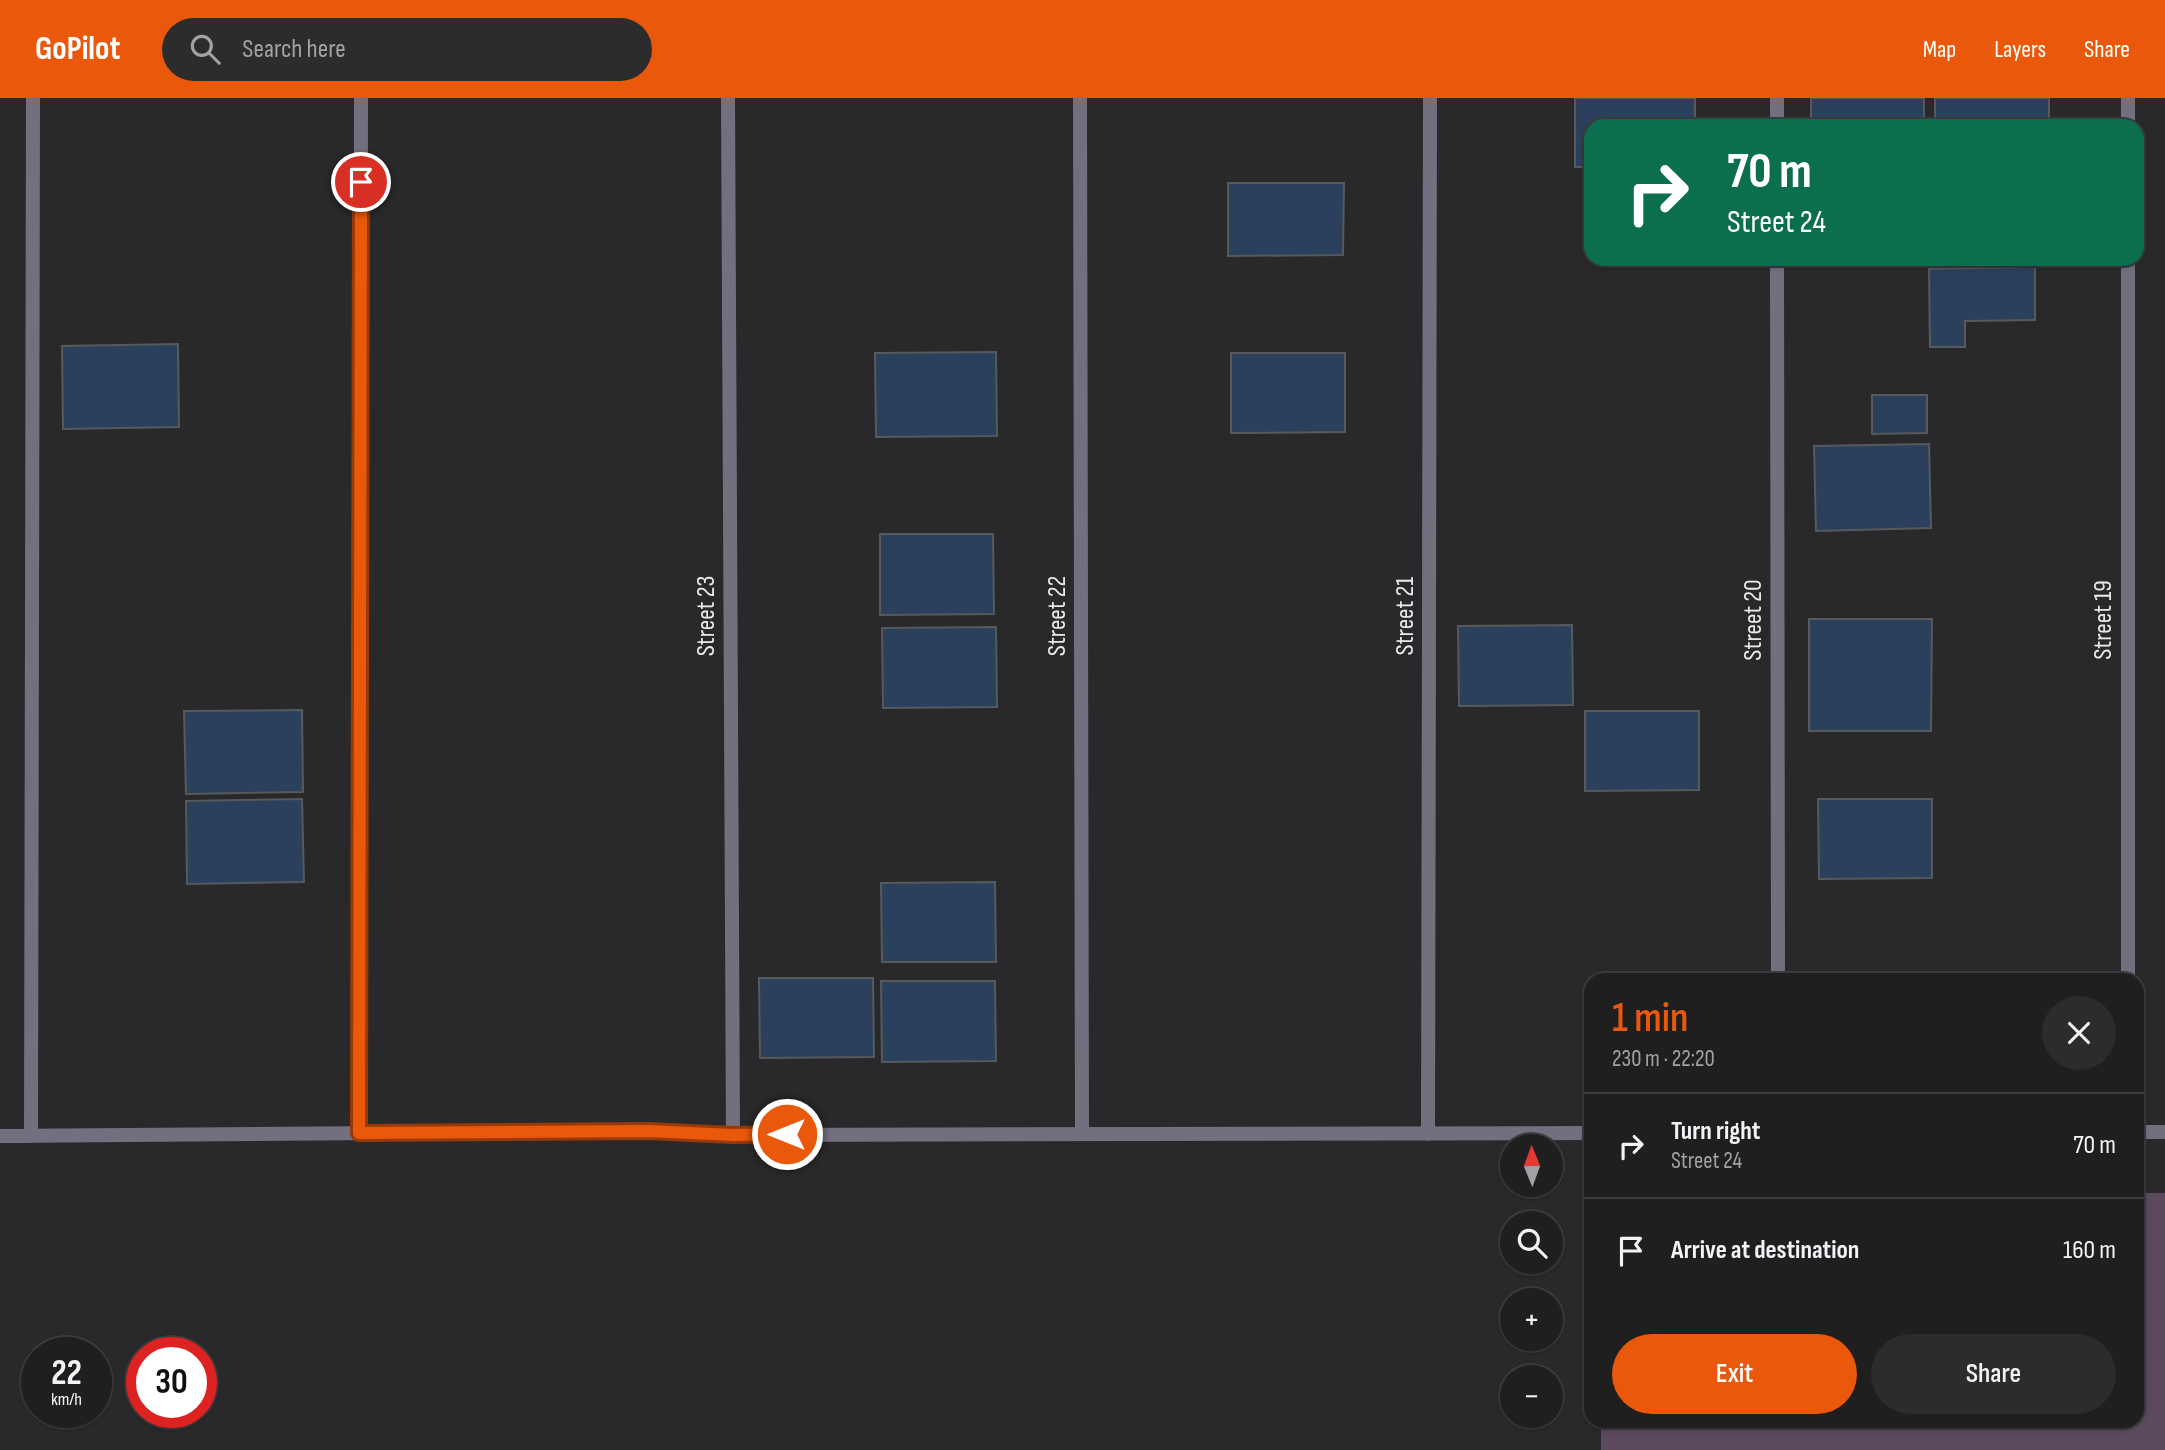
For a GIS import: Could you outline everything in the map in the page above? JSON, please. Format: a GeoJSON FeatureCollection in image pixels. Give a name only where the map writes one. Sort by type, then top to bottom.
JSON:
{"type":"FeatureCollection","features":[{"type":"Feature","properties":{"kind":"street"},"geometry":{"type":"LineString","coordinates":[[31,1136],[33,98]]}},
{"type":"Feature","properties":{"kind":"street"},"geometry":{"type":"LineString","coordinates":[[359,1133],[361,98]]}},
{"type":"Feature","properties":{"kind":"street","name":"Street 23"},"geometry":{"type":"LineString","coordinates":[[729,98],[733,1135]]}},
{"type":"Feature","properties":{"kind":"street","name":"Street 22"},"geometry":{"type":"LineString","coordinates":[[1080,98],[1082,1134]]}},
{"type":"Feature","properties":{"kind":"street","name":"Street 21"},"geometry":{"type":"LineString","coordinates":[[1428,1134],[1430,98]]}},
{"type":"Feature","properties":{"kind":"street"},"geometry":{"type":"LineString","coordinates":[[1777,98],[1777,119]]}},
{"type":"Feature","properties":{"kind":"street"},"geometry":{"type":"LineString","coordinates":[[2127,98],[2127,119]]}},
{"type":"Feature","properties":{"kind":"street","name":"Street 20"},"geometry":{"type":"LineString","coordinates":[[1777,266],[1778,973]]}},
{"type":"Feature","properties":{"kind":"street","name":"Street 19"},"geometry":{"type":"LineString","coordinates":[[2128,266],[2128,973]]}},
{"type":"Feature","properties":{"kind":"street"},"geometry":{"type":"LineString","coordinates":[[0,1136],[648,1131],[733,1135],[1584,1133]]}},
{"type":"Feature","properties":{"kind":"street"},"geometry":{"type":"LineString","coordinates":[[2144,1132],[2165,1132]]}},
{"type":"Feature","properties":{"kind":"shaded area"},"geometry":{"type":"Polygon","coordinates":[[[2144,1193],[2165,1193],[2165,1450],[1601,1450],[1601,1428],[2144,1428],[2144,1193]]]}},
{"type":"Feature","properties":{"kind":"building"},"geometry":{"type":"Polygon","coordinates":[[[1575,98],[1695,98],[1695,119],[1584,119],[1584,167],[1575,167],[1575,98]]]}},
{"type":"Feature","properties":{"kind":"building"},"geometry":{"type":"Polygon","coordinates":[[[1811,98],[1924,98],[1924,119],[1811,119],[1811,98]]]}},
{"type":"Feature","properties":{"kind":"building"},"geometry":{"type":"Polygon","coordinates":[[[1935,98],[2049,98],[2049,119],[1935,119],[1935,98]]]}},
{"type":"Feature","properties":{"kind":"building"},"geometry":{"type":"Polygon","coordinates":[[[1228,183],[1344,183],[1343,255],[1228,256],[1228,183]]]}},
{"type":"Feature","properties":{"kind":"building"},"geometry":{"type":"Polygon","coordinates":[[[2035,267],[2035,320],[1965,321],[1965,347],[1930,347],[1929,269],[2035,267]]]}},
{"type":"Feature","properties":{"kind":"building"},"geometry":{"type":"Polygon","coordinates":[[[178,344],[179,427],[63,429],[62,346],[178,344]]]}},
{"type":"Feature","properties":{"kind":"building"},"geometry":{"type":"Polygon","coordinates":[[[996,352],[997,436],[876,437],[875,353],[996,352]]]}},
{"type":"Feature","properties":{"kind":"building"},"geometry":{"type":"Polygon","coordinates":[[[1231,353],[1345,353],[1345,432],[1231,433],[1231,353]]]}},
{"type":"Feature","properties":{"kind":"building"},"geometry":{"type":"Polygon","coordinates":[[[1872,395],[1927,395],[1927,433],[1872,434],[1872,395]]]}},
{"type":"Feature","properties":{"kind":"building"},"geometry":{"type":"Polygon","coordinates":[[[1929,444],[1931,528],[1816,531],[1814,446],[1929,444]]]}},
{"type":"Feature","properties":{"kind":"building"},"geometry":{"type":"Polygon","coordinates":[[[880,534],[993,534],[994,614],[880,615],[880,534]]]}},
{"type":"Feature","properties":{"kind":"building"},"geometry":{"type":"Polygon","coordinates":[[[1809,619],[1932,619],[1931,731],[1809,731],[1809,619]]]}},
{"type":"Feature","properties":{"kind":"building"},"geometry":{"type":"Polygon","coordinates":[[[1572,625],[1573,705],[1459,706],[1458,626],[1572,625]]]}},
{"type":"Feature","properties":{"kind":"building"},"geometry":{"type":"Polygon","coordinates":[[[996,627],[997,707],[883,708],[882,628],[996,627]]]}},
{"type":"Feature","properties":{"kind":"building"},"geometry":{"type":"Polygon","coordinates":[[[302,710],[303,792],[186,794],[184,711],[302,710]]]}},
{"type":"Feature","properties":{"kind":"building"},"geometry":{"type":"Polygon","coordinates":[[[1585,711],[1699,711],[1699,790],[1585,791],[1585,711]]]}},
{"type":"Feature","properties":{"kind":"building"},"geometry":{"type":"Polygon","coordinates":[[[302,799],[304,882],[187,884],[186,801],[302,799]]]}},
{"type":"Feature","properties":{"kind":"building"},"geometry":{"type":"Polygon","coordinates":[[[1818,799],[1932,799],[1932,878],[1819,879],[1818,799]]]}},
{"type":"Feature","properties":{"kind":"building"},"geometry":{"type":"Polygon","coordinates":[[[995,882],[996,962],[882,962],[881,883],[995,882]]]}},
{"type":"Feature","properties":{"kind":"building"},"geometry":{"type":"Polygon","coordinates":[[[759,978],[873,978],[874,1057],[760,1058],[759,978]]]}},
{"type":"Feature","properties":{"kind":"building"},"geometry":{"type":"Polygon","coordinates":[[[881,981],[995,981],[996,1061],[882,1062],[881,981]]]}},
{"type":"Feature","properties":{"kind":"route"},"geometry":{"type":"LineString","coordinates":[[361,182],[359,1133],[648,1131],[733,1135],[787,1134]]}}]}
